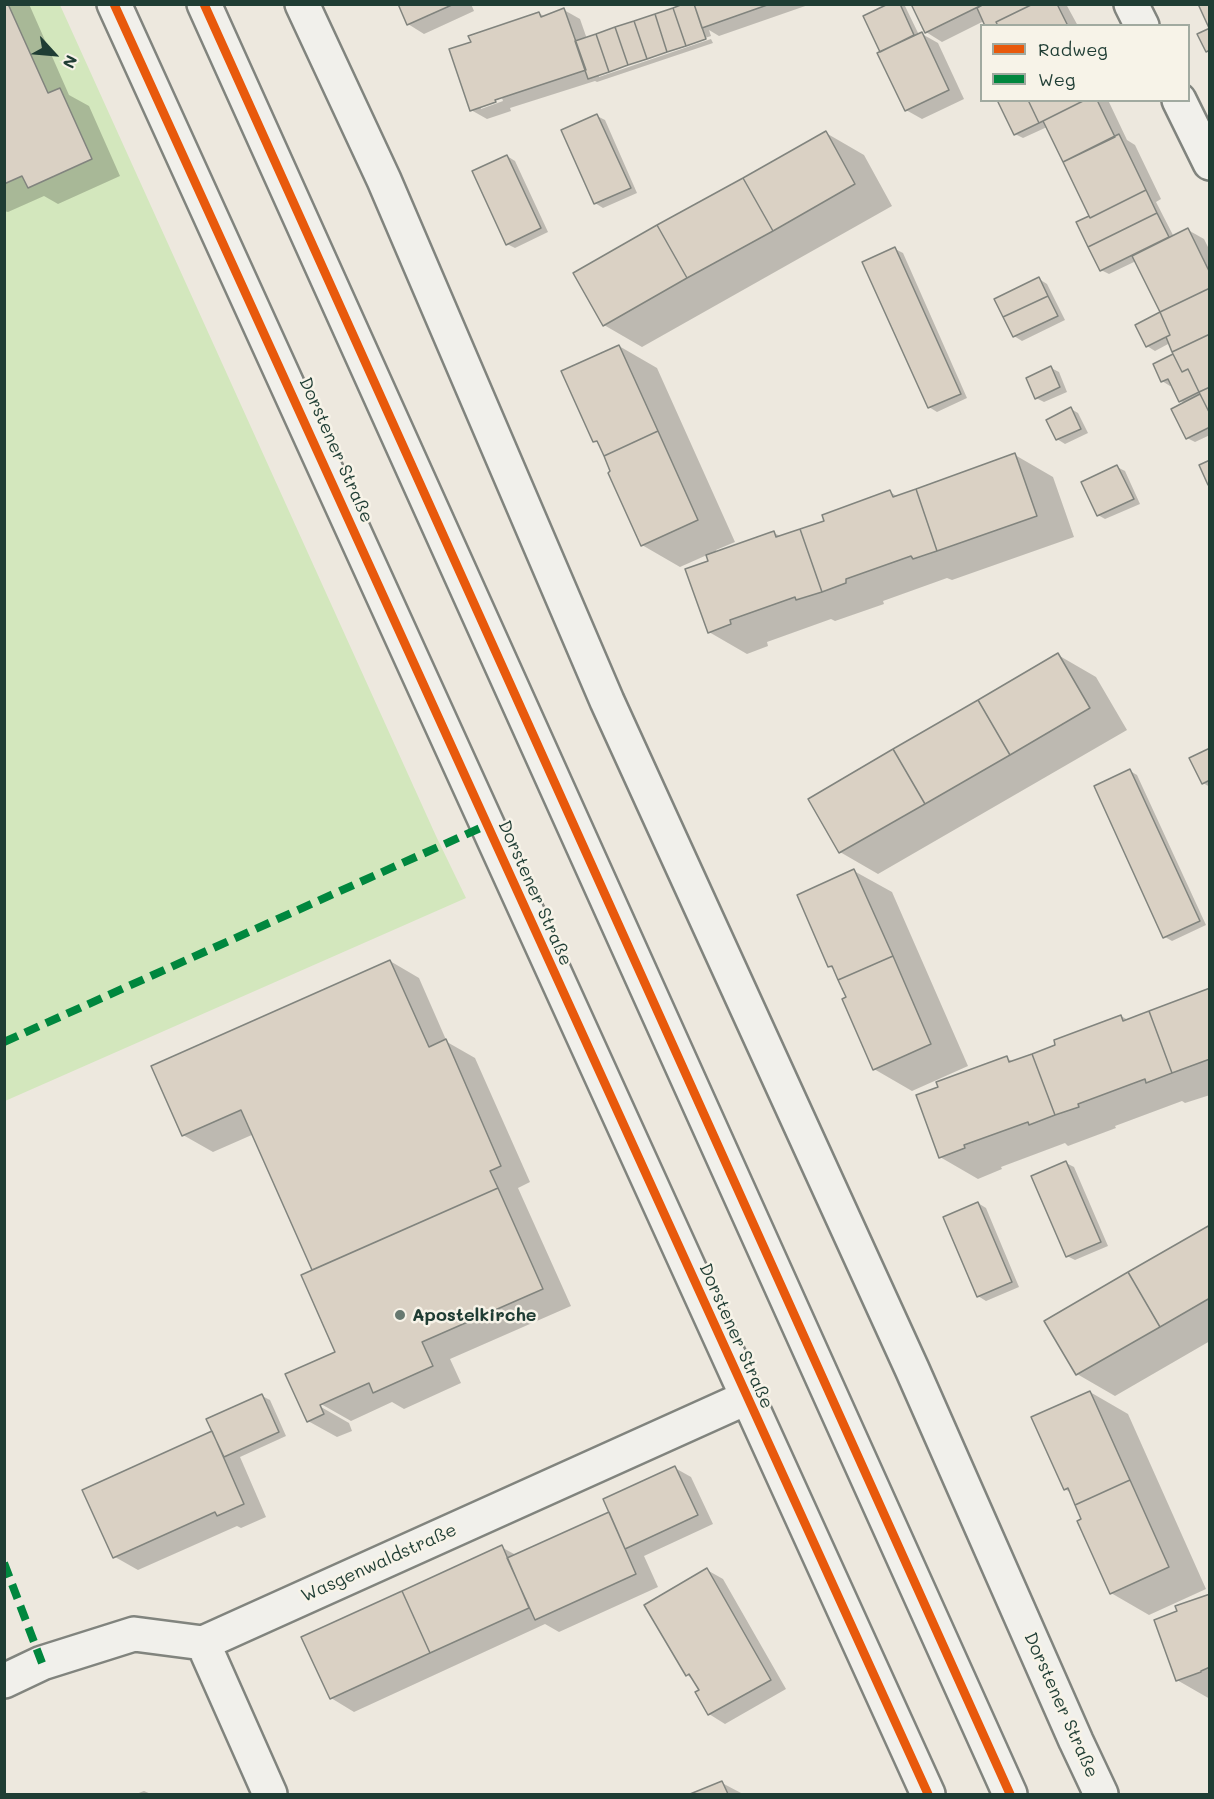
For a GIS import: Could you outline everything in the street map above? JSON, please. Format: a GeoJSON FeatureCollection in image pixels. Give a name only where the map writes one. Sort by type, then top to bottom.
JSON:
{"type":"FeatureCollection","features":[{"type":"Feature","properties":{"kind":"street","name":"Dorstener Straße"},"geometry":{"type":"LineString","coordinates":[[114,4],[928,1794]]}},
{"type":"Feature","properties":{"kind":"street"},"geometry":{"type":"LineString","coordinates":[[204,4],[1010,1794]]}},
{"type":"Feature","properties":{"kind":"street","name":"Dorstener Straße"},"geometry":{"type":"LineString","coordinates":[[302,4],[384,180],[607,701],[912,1369],[1101,1794]]}},
{"type":"Feature","properties":{"kind":"street"},"geometry":{"type":"LineString","coordinates":[[1131,4],[1141,24]]}},
{"type":"Feature","properties":{"kind":"street"},"geometry":{"type":"LineString","coordinates":[[1193,114],[1209,163]]}},
{"type":"Feature","properties":{"kind":"street","name":"Wasgenwaldstraße"},"geometry":{"type":"LineString","coordinates":[[203,1643],[746,1398]]}},
{"type":"Feature","properties":{"kind":"street"},"geometry":{"type":"LineString","coordinates":[[4,1681],[42,1664],[134,1634],[203,1643],[270,1794]]}},
{"type":"Feature","properties":{"kind":"green space"},"geometry":{"type":"Polygon","coordinates":[[[5,5],[60,5],[466,898],[5,1101],[5,5]]]}},
{"type":"Feature","properties":{"kind":"building"},"geometry":{"type":"Polygon","coordinates":[[[4,4],[8,4],[48,93],[60,88],[92,159],[28,188],[22,176],[4,184],[4,4]]]}},
{"type":"Feature","properties":{"kind":"building"},"geometry":{"type":"Polygon","coordinates":[[[398,4],[454,4],[407,25],[398,4]]]}},
{"type":"Feature","properties":{"kind":"building"},"geometry":{"type":"Polygon","coordinates":[[[683,4],[694,4],[706,39],[686,46],[673,8],[683,4]]]}},
{"type":"Feature","properties":{"kind":"building"},"geometry":{"type":"Polygon","coordinates":[[[694,4],[770,4],[702,28],[694,4]]]}},
{"type":"Feature","properties":{"kind":"building"},"geometry":{"type":"Polygon","coordinates":[[[888,4],[900,4],[914,35],[880,52],[863,16],[888,4]]]}},
{"type":"Feature","properties":{"kind":"building"},"geometry":{"type":"Polygon","coordinates":[[[911,4],[984,4],[925,33],[911,4]]]}},
{"type":"Feature","properties":{"kind":"building"},"geometry":{"type":"Polygon","coordinates":[[[984,4],[1033,4],[996,22],[997,24],[984,24],[977,8],[984,4]]]}},
{"type":"Feature","properties":{"kind":"building"},"geometry":{"type":"Polygon","coordinates":[[[1033,4],[1057,4],[1067,24],[997,24],[996,22],[1033,4]]]}},
{"type":"Feature","properties":{"kind":"building"},"geometry":{"type":"Polygon","coordinates":[[[1198,4],[1210,4],[1210,28],[1209,28],[1198,4]]]}},
{"type":"Feature","properties":{"kind":"building"},"geometry":{"type":"Polygon","coordinates":[[[564,8],[586,70],[495,100],[496,102],[470,111],[449,49],[471,42],[468,36],[539,12],[541,17],[564,8]]]}},
{"type":"Feature","properties":{"kind":"building"},"geometry":{"type":"Polygon","coordinates":[[[673,8],[686,46],[667,52],[655,14],[673,8]]]}},
{"type":"Feature","properties":{"kind":"building"},"geometry":{"type":"Polygon","coordinates":[[[655,14],[667,52],[647,59],[634,21],[655,14]]]}},
{"type":"Feature","properties":{"kind":"building"},"geometry":{"type":"Polygon","coordinates":[[[634,21],[647,59],[628,65],[615,27],[634,21]]]}},
{"type":"Feature","properties":{"kind":"building"},"geometry":{"type":"Polygon","coordinates":[[[615,27],[628,65],[609,72],[596,34],[615,27]]]}},
{"type":"Feature","properties":{"kind":"building"},"geometry":{"type":"Polygon","coordinates":[[[1210,28],[1210,50],[1206,52],[1197,34],[1210,28]]]}},
{"type":"Feature","properties":{"kind":"building"},"geometry":{"type":"Polygon","coordinates":[[[922,32],[949,90],[905,111],[877,53],[922,32]]]}},
{"type":"Feature","properties":{"kind":"building"},"geometry":{"type":"Polygon","coordinates":[[[596,34],[609,72],[588,79],[575,41],[596,34]]]}},
{"type":"Feature","properties":{"kind":"building"},"geometry":{"type":"Polygon","coordinates":[[[998,102],[1029,102],[1039,123],[1014,135],[998,102]]]}},
{"type":"Feature","properties":{"kind":"building"},"geometry":{"type":"Polygon","coordinates":[[[1029,102],[1081,102],[1039,123],[1029,102]]]}},
{"type":"Feature","properties":{"kind":"building"},"geometry":{"type":"Polygon","coordinates":[[[1081,102],[1098,102],[1115,137],[1063,162],[1043,121],[1081,102]]]}},
{"type":"Feature","properties":{"kind":"building"},"geometry":{"type":"Polygon","coordinates":[[[597,114],[631,188],[594,204],[561,130],[597,114]]]}},
{"type":"Feature","properties":{"kind":"building"},"geometry":{"type":"Polygon","coordinates":[[[826,131],[855,184],[773,231],[743,178],[826,131]]]}},
{"type":"Feature","properties":{"kind":"building"},"geometry":{"type":"Polygon","coordinates":[[[1119,134],[1146,190],[1090,218],[1063,162],[1119,134]]]}},
{"type":"Feature","properties":{"kind":"building"},"geometry":{"type":"Polygon","coordinates":[[[507,155],[541,228],[506,245],[472,171],[507,155]]]}},
{"type":"Feature","properties":{"kind":"building"},"geometry":{"type":"Polygon","coordinates":[[[743,178],[773,231],[687,278],[657,225],[743,178]]]}},
{"type":"Feature","properties":{"kind":"building"},"geometry":{"type":"Polygon","coordinates":[[[1146,190],[1157,213],[1088,247],[1076,222],[1089,216],[1090,218],[1146,190]]]}},
{"type":"Feature","properties":{"kind":"building"},"geometry":{"type":"Polygon","coordinates":[[[1157,213],[1169,237],[1100,271],[1088,247],[1157,213]]]}},
{"type":"Feature","properties":{"kind":"building"},"geometry":{"type":"Polygon","coordinates":[[[657,225],[687,278],[603,326],[573,273],[657,225]]]}},
{"type":"Feature","properties":{"kind":"building"},"geometry":{"type":"Polygon","coordinates":[[[1188,228],[1210,273],[1210,288],[1160,312],[1132,256],[1188,228]]]}},
{"type":"Feature","properties":{"kind":"building"},"geometry":{"type":"Polygon","coordinates":[[[895,247],[961,394],[928,408],[862,262],[895,247]]]}},
{"type":"Feature","properties":{"kind":"building"},"geometry":{"type":"Polygon","coordinates":[[[1039,277],[1048,296],[1003,317],[994,299],[1039,277]]]}},
{"type":"Feature","properties":{"kind":"building"},"geometry":{"type":"Polygon","coordinates":[[[1210,288],[1210,334],[1172,352],[1166,337],[1170,335],[1160,312],[1210,288]]]}},
{"type":"Feature","properties":{"kind":"building"},"geometry":{"type":"Polygon","coordinates":[[[1048,296],[1058,316],[1013,337],[1003,317],[1048,296]]]}},
{"type":"Feature","properties":{"kind":"building"},"geometry":{"type":"Polygon","coordinates":[[[1160,312],[1170,335],[1146,347],[1135,325],[1160,312]]]}},
{"type":"Feature","properties":{"kind":"building"},"geometry":{"type":"Polygon","coordinates":[[[1210,334],[1210,387],[1199,392],[1188,369],[1182,372],[1172,352],[1210,334]]]}},
{"type":"Feature","properties":{"kind":"building"},"geometry":{"type":"Polygon","coordinates":[[[619,345],[658,431],[604,456],[597,441],[593,442],[561,371],[619,345]]]}},
{"type":"Feature","properties":{"kind":"building"},"geometry":{"type":"Polygon","coordinates":[[[1173,354],[1182,372],[1188,369],[1199,392],[1179,402],[1168,379],[1161,382],[1153,364],[1173,354]]]}},
{"type":"Feature","properties":{"kind":"building"},"geometry":{"type":"Polygon","coordinates":[[[1051,366],[1060,387],[1035,399],[1026,378],[1051,366]]]}},
{"type":"Feature","properties":{"kind":"building"},"geometry":{"type":"Polygon","coordinates":[[[1210,387],[1210,414],[1199,392],[1210,387]]]}},
{"type":"Feature","properties":{"kind":"building"},"geometry":{"type":"Polygon","coordinates":[[[1200,394],[1210,414],[1210,427],[1186,439],[1171,409],[1200,394]]]}},
{"type":"Feature","properties":{"kind":"building"},"geometry":{"type":"Polygon","coordinates":[[[1071,407],[1081,429],[1056,440],[1046,420],[1071,407]]]}},
{"type":"Feature","properties":{"kind":"building"},"geometry":{"type":"Polygon","coordinates":[[[658,431],[698,520],[641,546],[608,473],[610,471],[604,456],[658,431]]]}},
{"type":"Feature","properties":{"kind":"building"},"geometry":{"type":"Polygon","coordinates":[[[1015,453],[1037,516],[937,551],[916,489],[1015,453]]]}},
{"type":"Feature","properties":{"kind":"building"},"geometry":{"type":"Polygon","coordinates":[[[1210,460],[1210,485],[1208,485],[1199,465],[1210,460]]]}},
{"type":"Feature","properties":{"kind":"building"},"geometry":{"type":"Polygon","coordinates":[[[1117,465],[1134,499],[1097,516],[1081,482],[1117,465]]]}},
{"type":"Feature","properties":{"kind":"building"},"geometry":{"type":"Polygon","coordinates":[[[916,489],[937,551],[913,559],[911,556],[846,579],[846,583],[822,592],[800,529],[824,521],[822,515],[890,490],[893,497],[916,489]]]}},
{"type":"Feature","properties":{"kind":"building"},"geometry":{"type":"Polygon","coordinates":[[[800,529],[822,592],[796,600],[795,597],[730,620],[731,624],[708,633],[685,569],[708,561],[706,555],[774,531],[776,537],[800,529]]]}},
{"type":"Feature","properties":{"kind":"building"},"geometry":{"type":"Polygon","coordinates":[[[1058,653],[1090,708],[1010,755],[978,700],[1058,653]]]}},
{"type":"Feature","properties":{"kind":"building"},"geometry":{"type":"Polygon","coordinates":[[[978,700],[1010,755],[925,804],[893,749],[978,700]]]}},
{"type":"Feature","properties":{"kind":"building"},"geometry":{"type":"Polygon","coordinates":[[[1210,748],[1210,780],[1202,784],[1189,758],[1210,748]]]}},
{"type":"Feature","properties":{"kind":"building"},"geometry":{"type":"Polygon","coordinates":[[[893,749],[925,804],[839,853],[808,799],[893,749]]]}},
{"type":"Feature","properties":{"kind":"building"},"geometry":{"type":"Polygon","coordinates":[[[1130,769],[1200,921],[1163,938],[1094,786],[1130,769]]]}},
{"type":"Feature","properties":{"kind":"building"},"geometry":{"type":"Polygon","coordinates":[[[854,869],[893,956],[838,980],[832,966],[828,967],[797,895],[854,869]]]}},
{"type":"Feature","properties":{"kind":"building"},"geometry":{"type":"Polygon","coordinates":[[[893,956],[931,1044],[873,1070],[842,999],[846,997],[838,980],[893,956]]]}},
{"type":"Feature","properties":{"kind":"building"},"geometry":{"type":"Polygon","coordinates":[[[390,960],[429,1047],[446,1039],[501,1166],[490,1171],[498,1188],[312,1270],[241,1110],[182,1136],[151,1066],[390,960]]]}},
{"type":"Feature","properties":{"kind":"building"},"geometry":{"type":"Polygon","coordinates":[[[1210,988],[1210,1059],[1172,1073],[1149,1011],[1210,988]]]}},
{"type":"Feature","properties":{"kind":"building"},"geometry":{"type":"Polygon","coordinates":[[[1149,1011],[1172,1073],[1146,1083],[1145,1079],[1055,1115],[1032,1054],[1055,1045],[1054,1040],[1121,1015],[1123,1021],[1149,1011]]]}},
{"type":"Feature","properties":{"kind":"building"},"geometry":{"type":"Polygon","coordinates":[[[1032,1054],[1055,1115],[1029,1125],[1028,1122],[964,1145],[965,1148],[939,1158],[916,1095],[938,1087],[936,1082],[1007,1056],[1009,1062],[1032,1054]]]}},
{"type":"Feature","properties":{"kind":"building"},"geometry":{"type":"Polygon","coordinates":[[[1066,1161],[1101,1242],[1066,1257],[1031,1176],[1066,1161]]]}},
{"type":"Feature","properties":{"kind":"building","name":"Apostelkirche"},"geometry":{"type":"Polygon","coordinates":[[[498,1188],[543,1289],[422,1342],[433,1366],[373,1393],[369,1383],[320,1405],[324,1414],[307,1422],[285,1374],[335,1352],[301,1275],[498,1188]]]}},
{"type":"Feature","properties":{"kind":"building"},"geometry":{"type":"Polygon","coordinates":[[[978,1202],[1012,1282],[977,1297],[943,1217],[978,1202]]]}},
{"type":"Feature","properties":{"kind":"building"},"geometry":{"type":"Polygon","coordinates":[[[1210,1225],[1210,1298],[1160,1327],[1128,1272],[1210,1225]]]}},
{"type":"Feature","properties":{"kind":"building"},"geometry":{"type":"Polygon","coordinates":[[[1128,1272],[1160,1327],[1076,1375],[1044,1321],[1128,1272]]]}},
{"type":"Feature","properties":{"kind":"building"},"geometry":{"type":"Polygon","coordinates":[[[1090,1391],[1130,1480],[1075,1505],[1068,1488],[1064,1490],[1031,1417],[1090,1391]]]}},
{"type":"Feature","properties":{"kind":"building"},"geometry":{"type":"Polygon","coordinates":[[[262,1394],[279,1432],[224,1457],[206,1419],[262,1394]]]}},
{"type":"Feature","properties":{"kind":"building"},"geometry":{"type":"Polygon","coordinates":[[[212,1431],[244,1504],[217,1516],[215,1512],[113,1558],[82,1490],[212,1431]]]}},
{"type":"Feature","properties":{"kind":"building"},"geometry":{"type":"Polygon","coordinates":[[[675,1466],[698,1515],[625,1549],[603,1499],[675,1466]]]}},
{"type":"Feature","properties":{"kind":"building"},"geometry":{"type":"Polygon","coordinates":[[[1130,1480],[1169,1567],[1110,1594],[1077,1521],[1081,1519],[1075,1505],[1130,1480]]]}},
{"type":"Feature","properties":{"kind":"building"},"geometry":{"type":"Polygon","coordinates":[[[609,1512],[636,1574],[535,1620],[507,1558],[609,1512]]]}},
{"type":"Feature","properties":{"kind":"building"},"geometry":{"type":"Polygon","coordinates":[[[502,1545],[529,1608],[430,1653],[402,1591],[502,1545]]]}},
{"type":"Feature","properties":{"kind":"building"},"geometry":{"type":"Polygon","coordinates":[[[707,1568],[771,1680],[708,1715],[695,1692],[699,1690],[689,1674],[686,1676],[644,1605],[707,1568]]]}},
{"type":"Feature","properties":{"kind":"building"},"geometry":{"type":"Polygon","coordinates":[[[402,1591],[430,1653],[330,1699],[301,1637],[402,1591]]]}},
{"type":"Feature","properties":{"kind":"building"},"geometry":{"type":"Polygon","coordinates":[[[1210,1594],[1210,1667],[1176,1681],[1154,1620],[1177,1611],[1175,1606],[1210,1594]]]}},
{"type":"Feature","properties":{"kind":"building"},"geometry":{"type":"Polygon","coordinates":[[[722,1781],[728,1794],[690,1794],[722,1781]]]}},
{"type":"Feature","properties":{"kind":"marked path"},"geometry":{"type":"LineString","coordinates":[[4,1042],[487,825]]}},
{"type":"Feature","properties":{"kind":"marked path"},"geometry":{"type":"LineString","coordinates":[[4,1563],[42,1663]]}},
{"type":"Feature","properties":{"kind":"cycle path"},"geometry":{"type":"LineString","coordinates":[[114,4],[928,1794]]}},
{"type":"Feature","properties":{"kind":"cycle path"},"geometry":{"type":"LineString","coordinates":[[204,4],[1010,1794]]}},
{"type":"Feature","properties":{"kind":"place","name":"Apostelkirche"},"geometry":{"type":"Point","coordinates":[400,1315]}}]}
